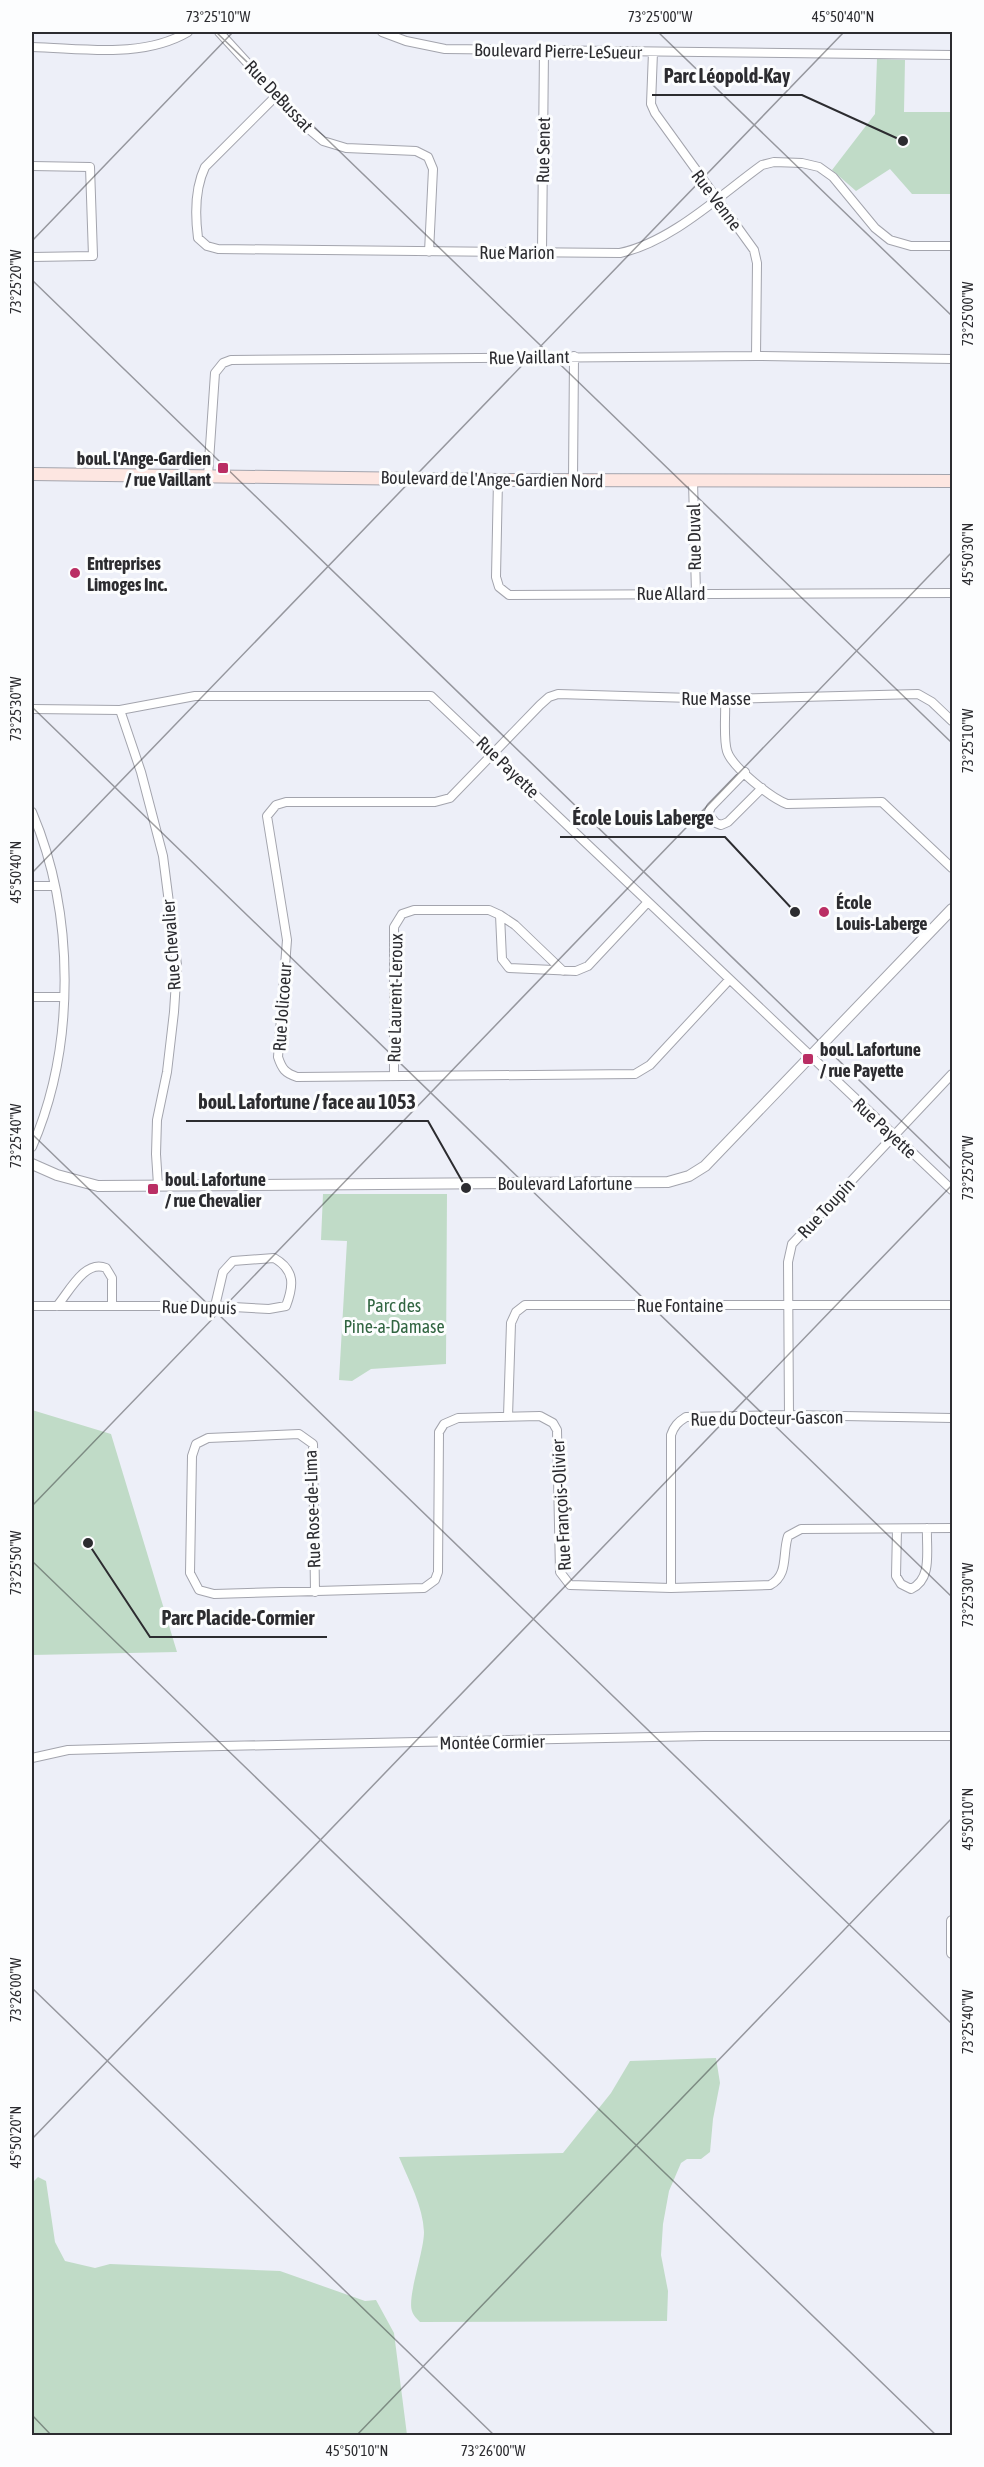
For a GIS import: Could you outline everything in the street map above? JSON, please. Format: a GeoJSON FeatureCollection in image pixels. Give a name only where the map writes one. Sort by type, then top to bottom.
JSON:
{"type":"FeatureCollection","features":[{"type":"Feature","properties":{"kind":"main road","name":"Boulevard de l'Ange-Gardien Nord"},"geometry":{"type":"LineString","coordinates":[[32,474],[498,480],[952,481]]}},
{"type":"Feature","properties":{"kind":"street"},"geometry":{"type":"LineString","coordinates":[[32,47],[134,49],[153,46],[188,32]]}},
{"type":"Feature","properties":{"kind":"street","name":"Rue DeBussat"},"geometry":{"type":"LineString","coordinates":[[219,32],[314,135],[334,146],[416,151],[428,157],[433,169],[429,252]]}},
{"type":"Feature","properties":{"kind":"street","name":"Boulevard Pierre-LeSueur"},"geometry":{"type":"LineString","coordinates":[[382,32],[406,41],[445,49],[952,55]]}},
{"type":"Feature","properties":{"kind":"street","name":"Rue Senet"},"geometry":{"type":"LineString","coordinates":[[542,252],[544,49]]}},
{"type":"Feature","properties":{"kind":"street","name":"Rue Venne"},"geometry":{"type":"LineString","coordinates":[[653,52],[651,104],[655,112],[754,250],[757,263],[756,356]]}},
{"type":"Feature","properties":{"kind":"street","name":"Rue Marion"},"geometry":{"type":"LineString","coordinates":[[277,95],[205,166],[199,179],[196,224],[198,238],[207,246],[218,249],[620,253],[634,250],[669,234],[762,165],[774,162],[819,167],[833,177],[875,228],[890,240],[911,246],[952,246]]}},
{"type":"Feature","properties":{"kind":"street"},"geometry":{"type":"LineString","coordinates":[[32,166],[90,167],[93,256],[32,257]]}},
{"type":"Feature","properties":{"kind":"street"},"geometry":{"type":"LineString","coordinates":[[573,480],[574,356]]}},
{"type":"Feature","properties":{"kind":"street","name":"Rue Vaillant"},"geometry":{"type":"LineString","coordinates":[[208,476],[215,373],[223,363],[231,360],[574,356],[952,359]]}},
{"type":"Feature","properties":{"kind":"street","name":"Rue Allard"},"geometry":{"type":"LineString","coordinates":[[498,480],[496,577],[499,587],[508,595],[952,593]]}},
{"type":"Feature","properties":{"kind":"street","name":"Rue Duval"},"geometry":{"type":"LineString","coordinates":[[693,481],[696,593]]}},
{"type":"Feature","properties":{"kind":"street","name":"Rue Masse"},"geometry":{"type":"LineString","coordinates":[[493,753],[540,705],[549,697],[558,694],[725,699],[918,694],[932,702],[952,721]]}},
{"type":"Feature","properties":{"kind":"street","name":"Rue Payette"},"geometry":{"type":"LineString","coordinates":[[32,709],[120,710],[195,696],[431,696],[952,1190]]}},
{"type":"Feature","properties":{"kind":"street"},"geometry":{"type":"LineString","coordinates":[[725,699],[727,750],[733,762],[775,799],[787,804],[882,802],[952,868]]}},
{"type":"Feature","properties":{"kind":"street","name":"Rue Chevalier"},"geometry":{"type":"LineString","coordinates":[[120,710],[141,772],[163,856],[177,965],[173,1022],[157,1120],[158,1185]]}},
{"type":"Feature","properties":{"kind":"street","name":"Rue Jolicoeur"},"geometry":{"type":"LineString","coordinates":[[493,753],[450,798],[443,801],[286,802],[276,805],[267,816],[287,940],[278,1057],[281,1069],[297,1077],[635,1074],[650,1065],[729,980]]}},
{"type":"Feature","properties":{"kind":"street"},"geometry":{"type":"LineString","coordinates":[[745,772],[711,807],[708,814],[716,823],[721,825],[728,822],[762,788]]}},
{"type":"Feature","properties":{"kind":"street"},"geometry":{"type":"LineString","coordinates":[[32,812],[42,838],[55,886],[61,921],[64,997],[53,1091],[32,1147]]}},
{"type":"Feature","properties":{"kind":"street"},"geometry":{"type":"LineString","coordinates":[[32,886],[55,886]]}},
{"type":"Feature","properties":{"kind":"street"},"geometry":{"type":"LineString","coordinates":[[500,915],[502,959],[506,966],[513,969],[576,971],[588,966],[647,903]]}},
{"type":"Feature","properties":{"kind":"street","name":"Boulevard Lafortune"},"geometry":{"type":"LineString","coordinates":[[32,1164],[65,1178],[98,1186],[668,1182],[689,1176],[705,1166],[952,909]]}},
{"type":"Feature","properties":{"kind":"street","name":"Rue Laurent-Leroux"},"geometry":{"type":"LineString","coordinates":[[394,1076],[394,927],[402,914],[414,910],[489,910],[515,925],[563,970]]}},
{"type":"Feature","properties":{"kind":"street"},"geometry":{"type":"LineString","coordinates":[[32,997],[64,997]]}},
{"type":"Feature","properties":{"kind":"street","name":"Rue Toupin"},"geometry":{"type":"LineString","coordinates":[[789,1415],[788,1262],[792,1245],[952,1074]]}},
{"type":"Feature","properties":{"kind":"street","name":"Rue Dupuis"},"geometry":{"type":"LineString","coordinates":[[32,1306],[215,1306],[269,1309],[286,1306],[293,1281],[290,1270],[274,1258],[233,1261],[223,1272],[215,1306]]}},
{"type":"Feature","properties":{"kind":"street"},"geometry":{"type":"LineString","coordinates":[[57,1306],[90,1267],[99,1265],[106,1268],[112,1278],[112,1306]]}},
{"type":"Feature","properties":{"kind":"street","name":"Rue Fontaine"},"geometry":{"type":"LineString","coordinates":[[508,1416],[511,1323],[516,1312],[525,1305],[952,1305]]}},
{"type":"Feature","properties":{"kind":"street","name":"Rue du Docteur-Gascon"},"geometry":{"type":"LineString","coordinates":[[671,1588],[671,1435],[674,1426],[686,1417],[789,1415],[952,1418]]}},
{"type":"Feature","properties":{"kind":"street","name":"Rue François-Olivier"},"geometry":{"type":"LineString","coordinates":[[199,1590],[214,1594],[424,1588],[430,1584],[438,1572],[439,1432],[444,1424],[458,1418],[540,1416],[553,1423],[557,1430],[560,1572],[570,1585],[671,1588],[770,1585],[778,1581],[783,1574],[785,1545],[788,1536],[801,1529],[952,1528]]}},
{"type":"Feature","properties":{"kind":"street","name":"Rue Rose-de-Lima"},"geometry":{"type":"LineString","coordinates":[[199,1590],[190,1573],[192,1456],[196,1444],[208,1438],[299,1434],[313,1444],[315,1592]]}},
{"type":"Feature","properties":{"kind":"street"},"geometry":{"type":"LineString","coordinates":[[897,1529],[896,1576],[901,1584],[910,1589],[920,1585],[926,1575],[927,1528]]}},
{"type":"Feature","properties":{"kind":"street","name":"Montée Cormier"},"geometry":{"type":"LineString","coordinates":[[32,1758],[68,1750],[704,1736],[952,1736]]}},
{"type":"Feature","properties":{"kind":"street"},"geometry":{"type":"LineString","coordinates":[[952,1921],[952,1953]]}},
{"type":"Feature","properties":{"kind":"green space"},"geometry":{"type":"Polygon","coordinates":[[[877,59],[905,60],[904,112],[952,112],[952,194],[912,194],[890,169],[856,191],[832,170],[875,114],[877,59]]]}},
{"type":"Feature","properties":{"kind":"green space","name":"Parc des Pine-a-Damase"},"geometry":{"type":"Polygon","coordinates":[[[323,1194],[447,1194],[446,1364],[371,1369],[352,1381],[339,1380],[347,1241],[321,1240],[323,1194]]]}},
{"type":"Feature","properties":{"kind":"green space"},"geometry":{"type":"Polygon","coordinates":[[[32,1410],[111,1434],[177,1652],[32,1655],[32,1410]]]}},
{"type":"Feature","properties":{"kind":"green space"},"geometry":{"type":"Polygon","coordinates":[[[716,2058],[720,2083],[710,2152],[701,2159],[687,2159],[681,2163],[669,2191],[663,2224],[661,2255],[668,2291],[667,2321],[420,2322],[416,2318],[411,2304],[423,2241],[423,2222],[415,2194],[399,2157],[563,2153],[611,2093],[630,2061],[716,2058]]]}},
{"type":"Feature","properties":{"kind":"green space"},"geometry":{"type":"Polygon","coordinates":[[[38,2177],[46,2181],[55,2242],[65,2261],[95,2268],[110,2264],[280,2271],[365,2301],[376,2300],[394,2333],[407,2435],[32,2435],[32,2183],[38,2177]]]}},
{"type":"Feature","properties":{"kind":"place","name":"Parc Léopold-Kay"},"geometry":{"type":"Point","coordinates":[903,141]}},
{"type":"Feature","properties":{"kind":"place","name":"boul. l'Ange-Gardien / rue Vaillant"},"geometry":{"type":"Point","coordinates":[223,468]}},
{"type":"Feature","properties":{"kind":"place","name":"Entreprises Limoges Inc."},"geometry":{"type":"Point","coordinates":[75,573]}},
{"type":"Feature","properties":{"kind":"place","name":"École Louis Laberge"},"geometry":{"type":"Point","coordinates":[795,912]}},
{"type":"Feature","properties":{"kind":"place","name":"École Louis-Laberge"},"geometry":{"type":"Point","coordinates":[824,912]}},
{"type":"Feature","properties":{"kind":"place","name":"boul. Lafortune / rue Payette"},"geometry":{"type":"Point","coordinates":[808,1059]}},
{"type":"Feature","properties":{"kind":"place","name":"boul. Lafortune / face au 1053"},"geometry":{"type":"Point","coordinates":[466,1188]}},
{"type":"Feature","properties":{"kind":"place","name":"boul. Lafortune / rue Chevalier"},"geometry":{"type":"Point","coordinates":[153,1189]}},
{"type":"Feature","properties":{"kind":"place","name":"Parc Placide-Cormier"},"geometry":{"type":"Point","coordinates":[88,1543]}}]}
